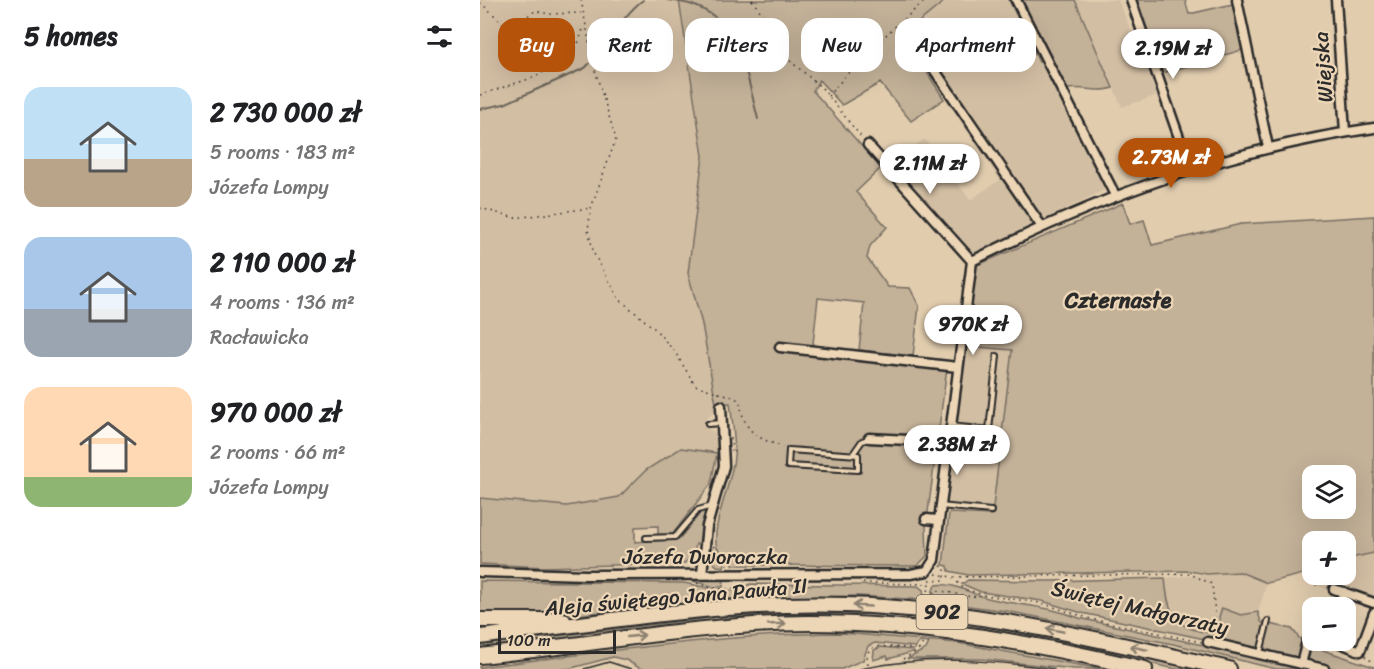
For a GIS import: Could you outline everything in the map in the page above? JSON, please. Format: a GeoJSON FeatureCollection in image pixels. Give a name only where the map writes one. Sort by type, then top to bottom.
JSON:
{"type":"FeatureCollection","features":[{"type":"Feature","properties":{"kind":"main road","name":"Aleja świętego Jana Pawła II"},"geometry":{"type":"LineString","coordinates":[[480,637],[610,621],[769,606],[885,607],[936,611],[1040,627],[1230,669]]}},
{"type":"Feature","properties":{"kind":"main road"},"geometry":{"type":"LineString","coordinates":[[480,620],[610,621]]}},
{"type":"Feature","properties":{"kind":"main road","name":"Aleja świętego Jana Pawła II"},"geometry":{"type":"LineString","coordinates":[[480,658],[705,629],[842,624],[940,630],[997,638],[1145,669]]}},
{"type":"Feature","properties":{"kind":"street"},"geometry":{"type":"LineString","coordinates":[[1016,0],[1115,195]]}},
{"type":"Feature","properties":{"kind":"street"},"geometry":{"type":"LineString","coordinates":[[1131,0],[1190,169]]}},
{"type":"Feature","properties":{"kind":"street"},"geometry":{"type":"LineString","coordinates":[[1237,0],[1268,147]]}},
{"type":"Feature","properties":{"kind":"street","name":"Wiejska"},"geometry":{"type":"LineString","coordinates":[[1336,0],[1346,132]]}},
{"type":"Feature","properties":{"kind":"street"},"geometry":{"type":"LineString","coordinates":[[935,72],[1042,227]]}},
{"type":"Feature","properties":{"kind":"street"},"geometry":{"type":"LineString","coordinates":[[972,261],[1115,195],[1190,169],[1268,147],[1374,128]]}},
{"type":"Feature","properties":{"kind":"street"},"geometry":{"type":"LineString","coordinates":[[868,145],[972,261],[934,560],[930,570]]}},
{"type":"Feature","properties":{"kind":"street"},"geometry":{"type":"LineString","coordinates":[[780,347],[958,367]]}},
{"type":"Feature","properties":{"kind":"street"},"geometry":{"type":"LineString","coordinates":[[702,574],[705,536],[724,466],[721,406]]}},
{"type":"Feature","properties":{"kind":"street"},"geometry":{"type":"LineString","coordinates":[[868,438],[948,442]]}},
{"type":"Feature","properties":{"kind":"street"},"geometry":{"type":"LineString","coordinates":[[926,519],[938,519]]}},
{"type":"Feature","properties":{"kind":"street","name":"Józefa Dworaczka"},"geometry":{"type":"LineString","coordinates":[[480,572],[911,574],[930,570]]}},
{"type":"Feature","properties":{"kind":"street"},"geometry":{"type":"LineString","coordinates":[[1334,589],[1374,603]]}},
{"type":"Feature","properties":{"kind":"street"},"geometry":{"type":"LineString","coordinates":[[1342,597],[1344,592]]}},
{"type":"Feature","properties":{"kind":"street"},"geometry":{"type":"LineString","coordinates":[[1356,649],[1360,651],[1374,613]]}},
{"type":"Feature","properties":{"kind":"street","name":"Świętej Małgorzaty"},"geometry":{"type":"LineString","coordinates":[[1208,642],[1324,669]]}},
{"type":"Feature","properties":{"kind":"street"},"geometry":{"type":"LineString","coordinates":[[1301,664],[1304,651]]}},
{"type":"Feature","properties":{"kind":"lane"},"geometry":{"type":"LineString","coordinates":[[950,426],[989,430],[998,356]]}},
{"type":"Feature","properties":{"kind":"lane"},"geometry":{"type":"LineString","coordinates":[[708,424],[723,423]]}},
{"type":"Feature","properties":{"kind":"lane"},"geometry":{"type":"LineString","coordinates":[[853,454],[862,441],[868,438]]}},
{"type":"Feature","properties":{"kind":"lane"},"geometry":{"type":"LineString","coordinates":[[789,450],[858,455],[858,470],[788,466],[789,450]]}},
{"type":"Feature","properties":{"kind":"lane"},"geometry":{"type":"LineString","coordinates":[[646,538],[675,537],[698,510],[713,506]]}},
{"type":"Feature","properties":{"kind":"lane"},"geometry":{"type":"LineString","coordinates":[[940,506],[991,511]]}},
{"type":"Feature","properties":{"kind":"lane"},"geometry":{"type":"LineString","coordinates":[[1260,654],[1268,621]]}},
{"type":"Feature","properties":{"kind":"path"},"geometry":{"type":"LineString","coordinates":[[580,0],[584,26],[616,139],[591,208],[588,230],[594,254],[619,299],[655,329],[675,352],[695,385],[738,398],[742,404],[747,426],[757,436],[789,450]]}},
{"type":"Feature","properties":{"kind":"path"},"geometry":{"type":"LineString","coordinates":[[752,0],[771,26],[788,59],[822,88],[868,145]]}},
{"type":"Feature","properties":{"kind":"path"},"geometry":{"type":"LineString","coordinates":[[828,97],[864,56],[926,0]]}},
{"type":"Feature","properties":{"kind":"path"},"geometry":{"type":"LineString","coordinates":[[480,3],[498,20]]}},
{"type":"Feature","properties":{"kind":"path"},"geometry":{"type":"LineString","coordinates":[[524,18],[535,11],[550,14],[582,13]]}},
{"type":"Feature","properties":{"kind":"path"},"geometry":{"type":"LineString","coordinates":[[575,49],[584,26]]}},
{"type":"Feature","properties":{"kind":"path"},"geometry":{"type":"LineString","coordinates":[[480,95],[546,72]]}},
{"type":"Feature","properties":{"kind":"path"},"geometry":{"type":"LineString","coordinates":[[480,208],[515,218],[591,208]]}},
{"type":"Feature","properties":{"kind":"path"},"geometry":{"type":"LineString","coordinates":[[719,393],[721,406]]}},
{"type":"Feature","properties":{"kind":"path"},"geometry":{"type":"LineString","coordinates":[[930,570],[952,577],[1190,574],[1212,584],[1220,645]]}},
{"type":"Feature","properties":{"kind":"path","name":"Świętej Małgorzaty"},"geometry":{"type":"LineString","coordinates":[[952,577],[964,589],[984,595],[1041,603],[1091,619],[1172,638],[1208,642]]}},
{"type":"Feature","properties":{"kind":"path"},"geometry":{"type":"LineString","coordinates":[[862,583],[929,584]]}},
{"type":"Feature","properties":{"kind":"path"},"geometry":{"type":"LineString","coordinates":[[727,589],[735,589],[743,584]]}},
{"type":"Feature","properties":{"kind":"path"},"geometry":{"type":"LineString","coordinates":[[928,597],[936,590],[971,597],[984,595]]}},
{"type":"Feature","properties":{"kind":"path"},"geometry":{"type":"LineString","coordinates":[[903,659],[920,649],[923,643]]}},
{"type":"Feature","properties":{"kind":"path"},"geometry":{"type":"LineString","coordinates":[[867,664],[870,649],[876,646],[920,649]]}},
{"type":"Feature","properties":{"kind":"path"},"geometry":{"type":"LineString","coordinates":[[1360,651],[1374,663]]}},
{"type":"Feature","properties":{"kind":"shaded area"},"geometry":{"type":"Polygon","coordinates":[[[480,0],[679,0],[685,39],[685,72],[690,72],[703,156],[688,273],[702,324],[717,409],[706,419],[707,428],[719,435],[720,449],[717,453],[681,448],[646,470],[619,497],[567,506],[480,498],[480,0]]]}},
{"type":"Feature","properties":{"kind":"shaded area"},"geometry":{"type":"Polygon","coordinates":[[[679,0],[946,0],[924,18],[895,18],[895,72],[927,72],[944,99],[911,121],[880,83],[842,105],[819,80],[813,91],[881,168],[856,192],[887,227],[870,246],[867,258],[888,287],[910,288],[919,306],[913,356],[859,350],[864,303],[818,298],[812,353],[947,368],[926,527],[927,556],[917,566],[734,565],[717,548],[719,516],[733,467],[734,436],[730,403],[716,404],[702,324],[688,273],[703,156],[690,72],[789,72],[789,18],[685,18],[685,39],[679,0]]]}},
{"type":"Feature","properties":{"kind":"shaded area"},"geometry":{"type":"Polygon","coordinates":[[[946,0],[1009,0],[1018,18],[923,18],[946,0]]]}},
{"type":"Feature","properties":{"kind":"shaded area"},"geometry":{"type":"Polygon","coordinates":[[[1009,0],[1075,0],[1113,88],[1065,90],[1050,58],[1039,62],[1036,56],[1036,18],[1018,18],[1009,0]]]}},
{"type":"Feature","properties":{"kind":"shaded area"},"geometry":{"type":"Polygon","coordinates":[[[1075,0],[1118,0],[1158,95],[1122,107],[1075,0]]]}},
{"type":"Feature","properties":{"kind":"shaded area"},"geometry":{"type":"Polygon","coordinates":[[[1135,0],[1185,0],[1189,14],[1233,4],[1242,50],[1159,74],[1135,0]]]}},
{"type":"Feature","properties":{"kind":"shaded area"},"geometry":{"type":"Polygon","coordinates":[[[1036,53],[1106,189],[962,260],[881,168],[925,139],[970,200],[1000,180],[928,72],[1036,72],[1036,53]]]}},
{"type":"Feature","properties":{"kind":"shaded area"},"geometry":{"type":"Polygon","coordinates":[[[1123,203],[1130,224],[1144,220],[1152,245],[1241,224],[1374,216],[1374,553],[1356,557],[1356,531],[1302,531],[1302,574],[1267,583],[1240,572],[968,575],[949,571],[948,566],[943,565],[949,513],[992,515],[1012,350],[966,346],[975,266],[1123,203]]]}},
{"type":"Feature","properties":{"kind":"shaded area"},"geometry":{"type":"Polygon","coordinates":[[[966,346],[1012,350],[992,516],[945,510],[966,346]]]}},
{"type":"Feature","properties":{"kind":"shaded area"},"geometry":{"type":"Polygon","coordinates":[[[681,448],[717,453],[711,484],[672,535],[658,534],[658,526],[635,527],[635,542],[679,539],[702,511],[706,513],[700,544],[696,544],[694,554],[685,563],[545,567],[480,564],[480,498],[567,506],[619,497],[646,470],[681,448]]]}},
{"type":"Feature","properties":{"kind":"shaded area"},"geometry":{"type":"Polygon","coordinates":[[[709,535],[712,551],[725,561],[724,567],[717,566],[709,559],[709,535]]]}},
{"type":"Feature","properties":{"kind":"shaded area"},"geometry":{"type":"Polygon","coordinates":[[[1374,553],[1374,600],[1337,593],[1316,585],[1356,585],[1356,557],[1374,553]]]}},
{"type":"Feature","properties":{"kind":"shaded area"},"geometry":{"type":"Polygon","coordinates":[[[1240,572],[1267,583],[1258,612],[1219,617],[1222,633],[1194,632],[1176,620],[1169,609],[1165,578],[1240,572]]]}},
{"type":"Feature","properties":{"kind":"shaded area"},"geometry":{"type":"Polygon","coordinates":[[[1165,578],[1168,601],[1176,618],[1189,628],[1213,633],[1214,641],[1082,613],[1042,601],[981,592],[962,584],[968,580],[1048,581],[1165,578]]]}},
{"type":"Feature","properties":{"kind":"shaded area"},"geometry":{"type":"Polygon","coordinates":[[[724,579],[723,587],[689,580],[724,579]]]}},
{"type":"Feature","properties":{"kind":"shaded area"},"geometry":{"type":"Polygon","coordinates":[[[480,581],[684,583],[725,591],[737,590],[750,584],[918,586],[923,590],[924,596],[931,597],[935,585],[950,585],[992,599],[1312,669],[1276,669],[1173,644],[1006,611],[924,600],[858,596],[726,599],[557,617],[480,618],[480,581]]]}},
{"type":"Feature","properties":{"kind":"shaded area"},"geometry":{"type":"Polygon","coordinates":[[[1222,608],[1241,615],[1258,612],[1261,622],[1264,623],[1258,648],[1224,642],[1219,617],[1222,608]]]}},
{"type":"Feature","properties":{"kind":"shaded area"},"geometry":{"type":"Polygon","coordinates":[[[825,613],[918,616],[917,620],[848,617],[692,624],[480,649],[480,645],[717,617],[825,613]]]}},
{"type":"Feature","properties":{"kind":"shaded area"},"geometry":{"type":"Polygon","coordinates":[[[931,618],[1064,639],[1195,669],[1176,669],[1044,640],[931,622],[931,618]]]}},
{"type":"Feature","properties":{"kind":"shaded area"},"geometry":{"type":"Polygon","coordinates":[[[1270,624],[1292,629],[1302,642],[1298,660],[1263,650],[1270,624]]]}},
{"type":"Feature","properties":{"kind":"shaded area"},"geometry":{"type":"Polygon","coordinates":[[[843,633],[958,643],[1101,669],[1074,669],[981,659],[907,659],[926,649],[929,643],[920,642],[915,647],[875,643],[868,646],[863,660],[842,669],[641,669],[626,660],[613,657],[568,669],[480,669],[480,667],[706,640],[843,633]]]}},
{"type":"Feature","properties":{"kind":"shaded area"},"geometry":{"type":"Polygon","coordinates":[[[881,647],[913,650],[913,652],[888,659],[887,656],[873,660],[874,650],[881,647]]]}},
{"type":"Feature","properties":{"kind":"shaded area"},"geometry":{"type":"Polygon","coordinates":[[[1307,651],[1326,651],[1374,667],[1374,669],[1338,669],[1306,662],[1307,651]]]}},
{"type":"Feature","properties":{"kind":"waterway"},"geometry":{"type":"LineString","coordinates":[[625,18],[643,0]]}},
{"type":"Feature","properties":{"kind":"waterway"},"geometry":{"type":"LineString","coordinates":[[668,0],[692,5],[710,14],[724,26],[742,58],[758,119]]}},
{"type":"Feature","properties":{"kind":"waterway"},"geometry":{"type":"LineString","coordinates":[[480,109],[504,104],[587,66]]}},
{"type":"Feature","properties":{"kind":"tram line"},"geometry":{"type":"LineString","coordinates":[[860,669],[933,660],[981,661],[1054,669]]}},
{"type":"Feature","properties":{"kind":"tram line"},"geometry":{"type":"LineString","coordinates":[[584,669],[609,662],[631,669]]}},
{"type":"Feature","properties":{"kind":"district","name":"Czternaste"},"geometry":{"type":"Point","coordinates":[1118,300]}}]}
